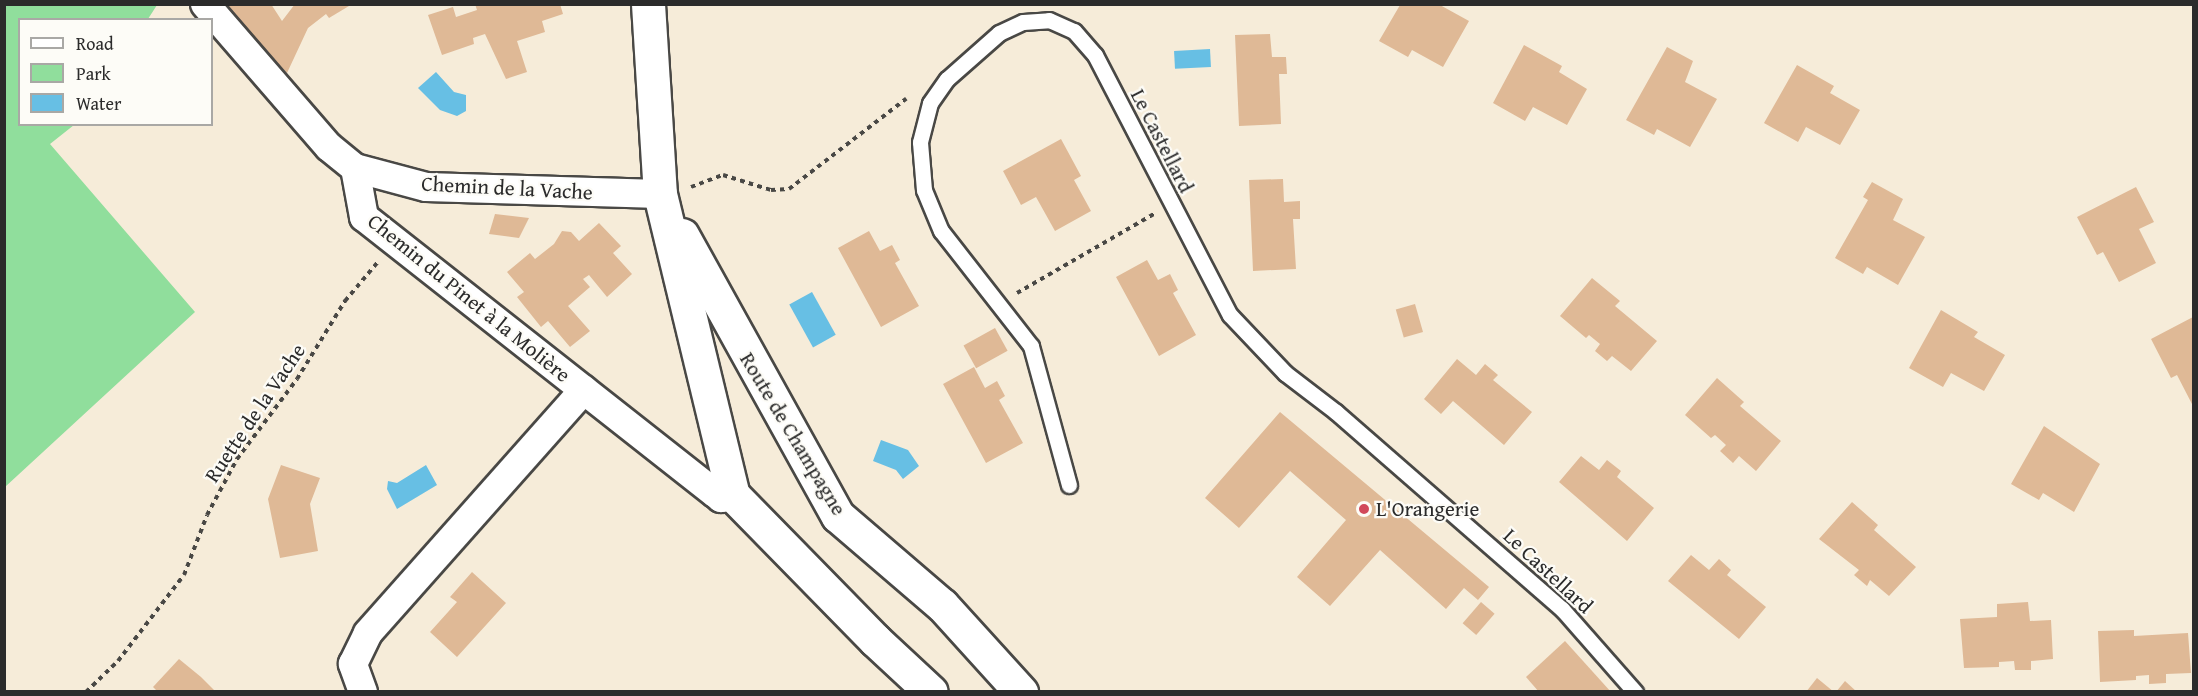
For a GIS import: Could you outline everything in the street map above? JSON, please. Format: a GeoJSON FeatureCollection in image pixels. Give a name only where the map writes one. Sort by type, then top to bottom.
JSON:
{"type":"FeatureCollection","features":[{"type":"Feature","properties":{"kind":"street"},"geometry":{"type":"LineString","coordinates":[[204,4],[329,147],[355,168]]}},
{"type":"Feature","properties":{"kind":"street","name":"Route de Champagne"},"geometry":{"type":"LineString","coordinates":[[648,4],[674,193],[733,495]]}},
{"type":"Feature","properties":{"kind":"street","name":"Chemin de la Vache"},"geometry":{"type":"LineString","coordinates":[[355,168],[426,187],[674,193]]}},
{"type":"Feature","properties":{"kind":"street","name":"Chemin du Pinet à la Molière"},"geometry":{"type":"LineString","coordinates":[[355,168],[363,217],[721,498],[733,495]]}},
{"type":"Feature","properties":{"kind":"street","name":"Route de Champagne"},"geometry":{"type":"LineString","coordinates":[[674,193],[838,516],[942,605],[1021,692]]}},
{"type":"Feature","properties":{"kind":"street"},"geometry":{"type":"LineString","coordinates":[[363,692],[353,664],[368,633],[584,390]]}},
{"type":"Feature","properties":{"kind":"street"},"geometry":{"type":"LineString","coordinates":[[733,495],[874,640],[931,692]]}},
{"type":"Feature","properties":{"kind":"lane","name":"Le Castellard"},"geometry":{"type":"LineString","coordinates":[[1069,485],[1031,346],[941,231],[924,190],[920,142],[930,103],[939,90],[999,33],[1023,22],[1048,20],[1074,31],[1095,55],[1170,204],[1238,323],[1285,373],[1336,412],[1562,609],[1635,692]]}},
{"type":"Feature","properties":{"kind":"path"},"geometry":{"type":"LineString","coordinates":[[674,193],[723,175],[771,190],[789,189],[925,84],[939,90]]}},
{"type":"Feature","properties":{"kind":"path"},"geometry":{"type":"LineString","coordinates":[[998,303],[1170,204]]}},
{"type":"Feature","properties":{"kind":"path","name":"Ruette de la Vache"},"geometry":{"type":"LineString","coordinates":[[86,692],[118,661],[184,575],[207,515],[237,459],[297,379],[345,301],[395,242]]}},
{"type":"Feature","properties":{"kind":"green space"},"geometry":{"type":"Polygon","coordinates":[[[5,4],[157,5],[149,18],[18,18],[18,126],[73,126],[50,144],[195,312],[5,487],[5,4]]]}},
{"type":"Feature","properties":{"kind":"water"},"geometry":{"type":"Polygon","coordinates":[[[1210,49],[1211,67],[1175,69],[1174,51],[1210,49]]]}},
{"type":"Feature","properties":{"kind":"water"},"geometry":{"type":"Polygon","coordinates":[[[436,72],[454,92],[466,95],[466,111],[457,116],[440,110],[418,88],[436,72]]]}},
{"type":"Feature","properties":{"kind":"water"},"geometry":{"type":"Polygon","coordinates":[[[812,292],[836,335],[813,347],[789,305],[812,292]]]}},
{"type":"Feature","properties":{"kind":"water"},"geometry":{"type":"Polygon","coordinates":[[[881,440],[908,450],[919,466],[903,479],[896,470],[873,461],[881,440]]]}},
{"type":"Feature","properties":{"kind":"water"},"geometry":{"type":"Polygon","coordinates":[[[426,465],[437,485],[397,509],[387,489],[388,481],[397,483],[426,465]]]}},
{"type":"Feature","properties":{"kind":"building"},"geometry":{"type":"Polygon","coordinates":[[[219,4],[271,4],[282,21],[295,4],[349,6],[329,18],[326,14],[308,28],[287,73],[219,4]]]}},
{"type":"Feature","properties":{"kind":"building"},"geometry":{"type":"Polygon","coordinates":[[[475,4],[560,4],[563,14],[542,21],[545,32],[517,41],[527,72],[506,79],[485,34],[473,38],[474,44],[442,55],[428,15],[453,7],[456,17],[477,10],[475,4]]]}},
{"type":"Feature","properties":{"kind":"building"},"geometry":{"type":"Polygon","coordinates":[[[1400,5],[1440,5],[1469,21],[1443,67],[1412,50],[1408,57],[1379,41],[1400,5]]]}},
{"type":"Feature","properties":{"kind":"building"},"geometry":{"type":"Polygon","coordinates":[[[1270,34],[1272,57],[1286,57],[1287,74],[1279,74],[1281,124],[1239,126],[1235,35],[1270,34]]]}},
{"type":"Feature","properties":{"kind":"building"},"geometry":{"type":"Polygon","coordinates":[[[1524,45],[1562,66],[1559,72],[1587,89],[1567,125],[1533,107],[1525,121],[1493,103],[1524,45]]]}},
{"type":"Feature","properties":{"kind":"building"},"geometry":{"type":"Polygon","coordinates":[[[1667,47],[1693,61],[1685,82],[1717,99],[1690,147],[1657,129],[1654,135],[1626,120],[1667,47]]]}},
{"type":"Feature","properties":{"kind":"building"},"geometry":{"type":"Polygon","coordinates":[[[1797,65],[1834,86],[1830,93],[1860,110],[1840,145],[1806,127],[1798,142],[1764,123],[1797,65]]]}},
{"type":"Feature","properties":{"kind":"building"},"geometry":{"type":"Polygon","coordinates":[[[1061,139],[1081,176],[1074,180],[1091,211],[1055,231],[1036,197],[1021,205],[1003,171],[1061,139]]]}},
{"type":"Feature","properties":{"kind":"building"},"geometry":{"type":"Polygon","coordinates":[[[1283,179],[1284,202],[1300,201],[1300,219],[1293,219],[1296,269],[1253,271],[1249,180],[1283,179]]]}},
{"type":"Feature","properties":{"kind":"building"},"geometry":{"type":"Polygon","coordinates":[[[1872,182],[1903,199],[1893,220],[1925,237],[1898,285],[1867,267],[1863,274],[1835,258],[1868,200],[1863,197],[1872,182]]]}},
{"type":"Feature","properties":{"kind":"building"},"geometry":{"type":"Polygon","coordinates":[[[2136,187],[2154,222],[2139,229],[2156,263],[2119,282],[2103,252],[2097,255],[2077,217],[2136,187]]]}},
{"type":"Feature","properties":{"kind":"building"},"geometry":{"type":"Polygon","coordinates":[[[495,214],[529,218],[519,238],[489,234],[495,214]]]}},
{"type":"Feature","properties":{"kind":"building"},"geometry":{"type":"Polygon","coordinates":[[[599,223],[621,246],[613,253],[632,274],[607,297],[589,275],[583,279],[590,287],[568,306],[590,331],[570,347],[548,321],[541,327],[517,297],[524,292],[507,272],[530,253],[535,259],[554,244],[562,231],[571,232],[579,241],[599,223]]]}},
{"type":"Feature","properties":{"kind":"building"},"geometry":{"type":"Polygon","coordinates":[[[869,231],[880,251],[892,245],[900,260],[895,263],[919,306],[881,327],[838,248],[869,231]]]}},
{"type":"Feature","properties":{"kind":"building"},"geometry":{"type":"Polygon","coordinates":[[[1147,260],[1158,280],[1170,274],[1178,290],[1173,293],[1196,335],[1159,356],[1116,277],[1147,260]]]}},
{"type":"Feature","properties":{"kind":"building"},"geometry":{"type":"Polygon","coordinates":[[[1592,278],[1620,301],[1615,306],[1657,341],[1631,371],[1612,356],[1607,361],[1595,351],[1600,344],[1589,335],[1586,338],[1560,316],[1592,278]]]}},
{"type":"Feature","properties":{"kind":"building"},"geometry":{"type":"Polygon","coordinates":[[[1415,304],[1423,332],[1404,337],[1396,310],[1415,304]]]}},
{"type":"Feature","properties":{"kind":"building"},"geometry":{"type":"Polygon","coordinates":[[[1941,310],[1978,332],[1974,337],[2005,355],[1984,391],[1951,373],[1943,387],[1909,368],[1941,310]]]}},
{"type":"Feature","properties":{"kind":"building"},"geometry":{"type":"Polygon","coordinates":[[[2193,317],[2193,406],[2177,375],[2171,378],[2151,339],[2193,317]]]}},
{"type":"Feature","properties":{"kind":"building"},"geometry":{"type":"Polygon","coordinates":[[[995,328],[1008,351],[976,368],[964,345],[995,328]]]}},
{"type":"Feature","properties":{"kind":"building"},"geometry":{"type":"Polygon","coordinates":[[[1457,359],[1476,375],[1485,364],[1498,375],[1493,380],[1532,412],[1504,445],[1453,401],[1441,414],[1424,399],[1457,359]]]}},
{"type":"Feature","properties":{"kind":"building"},"geometry":{"type":"Polygon","coordinates":[[[974,367],[985,388],[997,381],[1005,396],[999,400],[1023,443],[986,463],[943,384],[974,367]]]}},
{"type":"Feature","properties":{"kind":"building"},"geometry":{"type":"Polygon","coordinates":[[[1717,378],[1744,402],[1740,406],[1781,441],[1756,471],[1739,456],[1733,463],[1720,451],[1726,445],[1715,435],[1711,438],[1685,415],[1717,378]]]}},
{"type":"Feature","properties":{"kind":"building","name":"L'Orangerie"},"geometry":{"type":"Polygon","coordinates":[[[1280,412],[1489,587],[1478,600],[1464,588],[1446,609],[1380,550],[1330,606],[1297,577],[1346,520],[1290,471],[1239,528],[1205,498],[1280,412]]]}},
{"type":"Feature","properties":{"kind":"building"},"geometry":{"type":"Polygon","coordinates":[[[2044,426],[2100,464],[2074,512],[2043,493],[2039,500],[2011,484],[2044,426]]]}},
{"type":"Feature","properties":{"kind":"building"},"geometry":{"type":"Polygon","coordinates":[[[1581,456],[1599,470],[1607,460],[1621,471],[1617,477],[1654,508],[1627,541],[1559,482],[1581,456]]]}},
{"type":"Feature","properties":{"kind":"building"},"geometry":{"type":"Polygon","coordinates":[[[281,465],[320,478],[310,504],[318,551],[280,558],[268,499],[281,465]]]}},
{"type":"Feature","properties":{"kind":"building"},"geometry":{"type":"Polygon","coordinates":[[[1852,502],[1878,525],[1874,530],[1916,567],[1889,596],[1870,580],[1867,586],[1854,575],[1859,570],[1819,539],[1852,502]]]}},
{"type":"Feature","properties":{"kind":"building"},"geometry":{"type":"Polygon","coordinates":[[[1691,555],[1709,570],[1719,559],[1731,570],[1727,575],[1766,607],[1739,639],[1668,581],[1691,555]]]}},
{"type":"Feature","properties":{"kind":"building"},"geometry":{"type":"Polygon","coordinates":[[[472,572],[506,603],[457,657],[430,632],[457,602],[450,597],[472,572]]]}},
{"type":"Feature","properties":{"kind":"building"},"geometry":{"type":"Polygon","coordinates":[[[1481,602],[1495,614],[1476,635],[1463,623],[1481,602]]]}},
{"type":"Feature","properties":{"kind":"building"},"geometry":{"type":"Polygon","coordinates":[[[2028,602],[2030,621],[2051,620],[2053,659],[2031,661],[2031,670],[2015,670],[2014,661],[1999,662],[1999,667],[1964,668],[1960,619],[1997,617],[1997,604],[2028,602]]]}},
{"type":"Feature","properties":{"kind":"building"},"geometry":{"type":"Polygon","coordinates":[[[2134,630],[2134,636],[2188,633],[2191,673],[2166,674],[2166,683],[2149,684],[2149,675],[2136,676],[2136,680],[2100,682],[2098,631],[2134,630]]]}},
{"type":"Feature","properties":{"kind":"building"},"geometry":{"type":"Polygon","coordinates":[[[1565,641],[1611,692],[1539,692],[1526,677],[1565,641]]]}},
{"type":"Feature","properties":{"kind":"building"},"geometry":{"type":"Polygon","coordinates":[[[179,659],[216,692],[158,692],[153,687],[179,659]]]}},
{"type":"Feature","properties":{"kind":"building"},"geometry":{"type":"Polygon","coordinates":[[[1817,678],[1834,692],[1806,692],[1817,678]]]}},
{"type":"Feature","properties":{"kind":"building"},"geometry":{"type":"Polygon","coordinates":[[[1845,681],[1857,692],[1836,692],[1845,681]]]}},
{"type":"Feature","properties":{"kind":"place","name":"L'Orangerie"},"geometry":{"type":"Point","coordinates":[1364,509]}}]}
